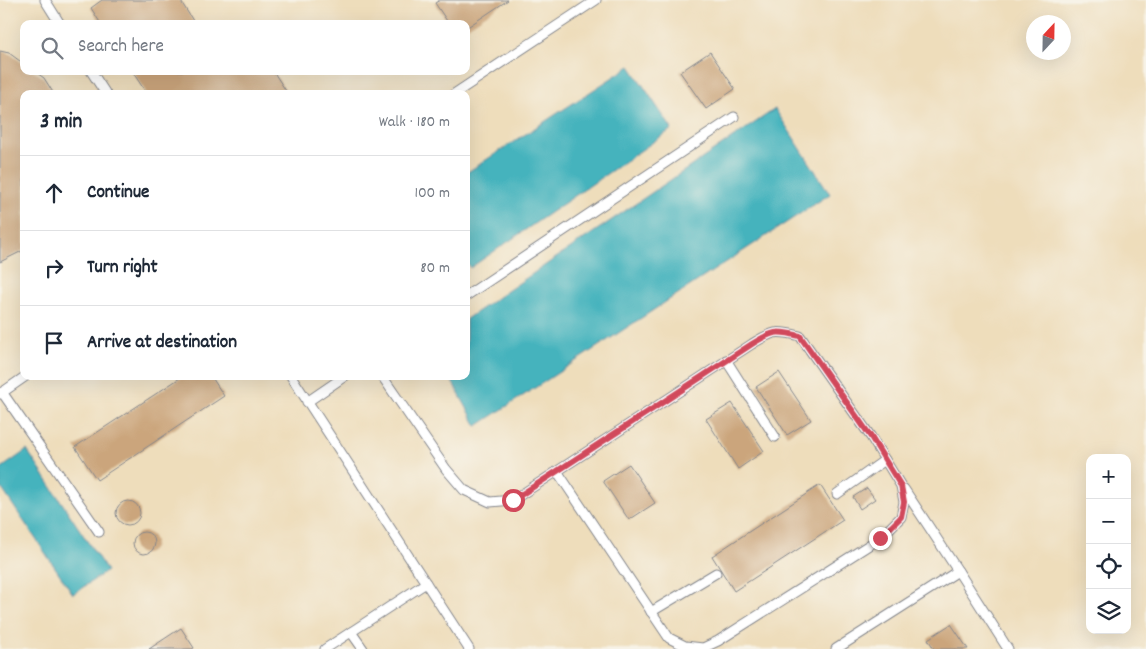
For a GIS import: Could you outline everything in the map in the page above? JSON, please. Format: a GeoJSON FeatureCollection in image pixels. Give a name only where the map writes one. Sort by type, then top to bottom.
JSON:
{"type":"FeatureCollection","features":[{"type":"Feature","properties":{"kind":"lane"},"geometry":{"type":"LineString","coordinates":[[45,0],[58,20]]}},
{"type":"Feature","properties":{"kind":"lane"},"geometry":{"type":"LineString","coordinates":[[460,90],[596,0]]}},
{"type":"Feature","properties":{"kind":"lane"},"geometry":{"type":"LineString","coordinates":[[94,75],[103,90]]}},
{"type":"Feature","properties":{"kind":"lane"},"geometry":{"type":"LineString","coordinates":[[470,293],[734,117]]}},
{"type":"Feature","properties":{"kind":"lane"},"geometry":{"type":"LineString","coordinates":[[385,380],[446,469],[464,490],[490,502],[513,500],[770,333],[783,332],[800,336],[871,437],[1008,649]]}},
{"type":"Feature","properties":{"kind":"lane"},"geometry":{"type":"LineString","coordinates":[[726,360],[775,437]]}},
{"type":"Feature","properties":{"kind":"lane"},"geometry":{"type":"LineString","coordinates":[[20,380],[1,393],[99,532]]}},
{"type":"Feature","properties":{"kind":"lane"},"geometry":{"type":"LineString","coordinates":[[293,380],[469,649]]}},
{"type":"Feature","properties":{"kind":"lane"},"geometry":{"type":"LineString","coordinates":[[307,402],[339,380]]}},
{"type":"Feature","properties":{"kind":"lane"},"geometry":{"type":"LineString","coordinates":[[837,494],[885,460]]}},
{"type":"Feature","properties":{"kind":"lane"},"geometry":{"type":"LineString","coordinates":[[557,471],[676,649]]}},
{"type":"Feature","properties":{"kind":"lane"},"geometry":{"type":"LineString","coordinates":[[669,638],[685,646],[704,648],[880,538],[901,517],[904,502],[901,486]]}},
{"type":"Feature","properties":{"kind":"lane"},"geometry":{"type":"LineString","coordinates":[[836,649],[958,571]]}},
{"type":"Feature","properties":{"kind":"lane"},"geometry":{"type":"LineString","coordinates":[[651,612],[716,573]]}},
{"type":"Feature","properties":{"kind":"lane"},"geometry":{"type":"LineString","coordinates":[[325,649],[426,583]]}},
{"type":"Feature","properties":{"kind":"lane"},"geometry":{"type":"LineString","coordinates":[[351,632],[363,649]]}},
{"type":"Feature","properties":{"kind":"water"},"geometry":{"type":"Polygon","coordinates":[[[630,66],[672,129],[470,268],[470,170],[630,66]]]}},
{"type":"Feature","properties":{"kind":"water"},"geometry":{"type":"Polygon","coordinates":[[[775,109],[830,194],[477,426],[451,380],[470,380],[470,316],[775,109]]]}},
{"type":"Feature","properties":{"kind":"water"},"geometry":{"type":"Polygon","coordinates":[[[27,450],[107,571],[73,594],[0,486],[0,469],[27,450]]]}},
{"type":"Feature","properties":{"kind":"building"},"geometry":{"type":"Polygon","coordinates":[[[102,0],[180,0],[192,20],[98,20],[91,8],[102,0]]]}},
{"type":"Feature","properties":{"kind":"building"},"geometry":{"type":"Polygon","coordinates":[[[440,0],[508,0],[470,25],[470,20],[446,20],[435,3],[440,0]]]}},
{"type":"Feature","properties":{"kind":"building"},"geometry":{"type":"Polygon","coordinates":[[[0,51],[9,53],[20,61],[20,75],[40,75],[44,78],[52,90],[20,90],[20,252],[0,262],[0,51]]]}},
{"type":"Feature","properties":{"kind":"building"},"geometry":{"type":"Polygon","coordinates":[[[710,52],[735,89],[706,109],[680,72],[710,52]]]}},
{"type":"Feature","properties":{"kind":"building"},"geometry":{"type":"Polygon","coordinates":[[[135,75],[276,75],[285,90],[144,90],[135,75]]]}},
{"type":"Feature","properties":{"kind":"building"},"geometry":{"type":"Polygon","coordinates":[[[779,372],[811,420],[787,435],[756,387],[779,372]]]}},
{"type":"Feature","properties":{"kind":"building"},"geometry":{"type":"Polygon","coordinates":[[[177,380],[214,380],[224,396],[97,480],[75,447],[177,380]]]}},
{"type":"Feature","properties":{"kind":"building"},"geometry":{"type":"Polygon","coordinates":[[[732,403],[764,451],[738,469],[706,419],[732,403]]]}},
{"type":"Feature","properties":{"kind":"building"},"geometry":{"type":"Polygon","coordinates":[[[629,464],[655,503],[629,520],[603,481],[629,464]]]}},
{"type":"Feature","properties":{"kind":"building"},"geometry":{"type":"Polygon","coordinates":[[[820,485],[843,520],[734,591],[712,556],[820,485]]]}},
{"type":"Feature","properties":{"kind":"building"},"geometry":{"type":"Polygon","coordinates":[[[867,488],[875,499],[860,509],[853,497],[867,488]]]}},
{"type":"Feature","properties":{"kind":"building"},"geometry":{"type":"Polygon","coordinates":[[[128,501],[136,505],[140,513],[136,521],[128,525],[120,521],[116,513],[120,505],[128,501]]]}},
{"type":"Feature","properties":{"kind":"building"},"geometry":{"type":"Polygon","coordinates":[[[144,532],[152,535],[155,543],[152,551],[144,554],[136,551],[133,543],[136,535],[144,532]]]}},
{"type":"Feature","properties":{"kind":"building"},"geometry":{"type":"Polygon","coordinates":[[[951,624],[968,649],[934,649],[928,639],[951,624]]]}},
{"type":"Feature","properties":{"kind":"building"},"geometry":{"type":"Polygon","coordinates":[[[181,628],[194,648],[149,649],[181,628]]]}},
{"type":"Feature","properties":{"kind":"route"},"geometry":{"type":"LineString","coordinates":[[513,500],[752,344],[770,333],[783,332],[800,336],[871,437],[901,486],[904,502],[901,517],[880,538]]}}]}
